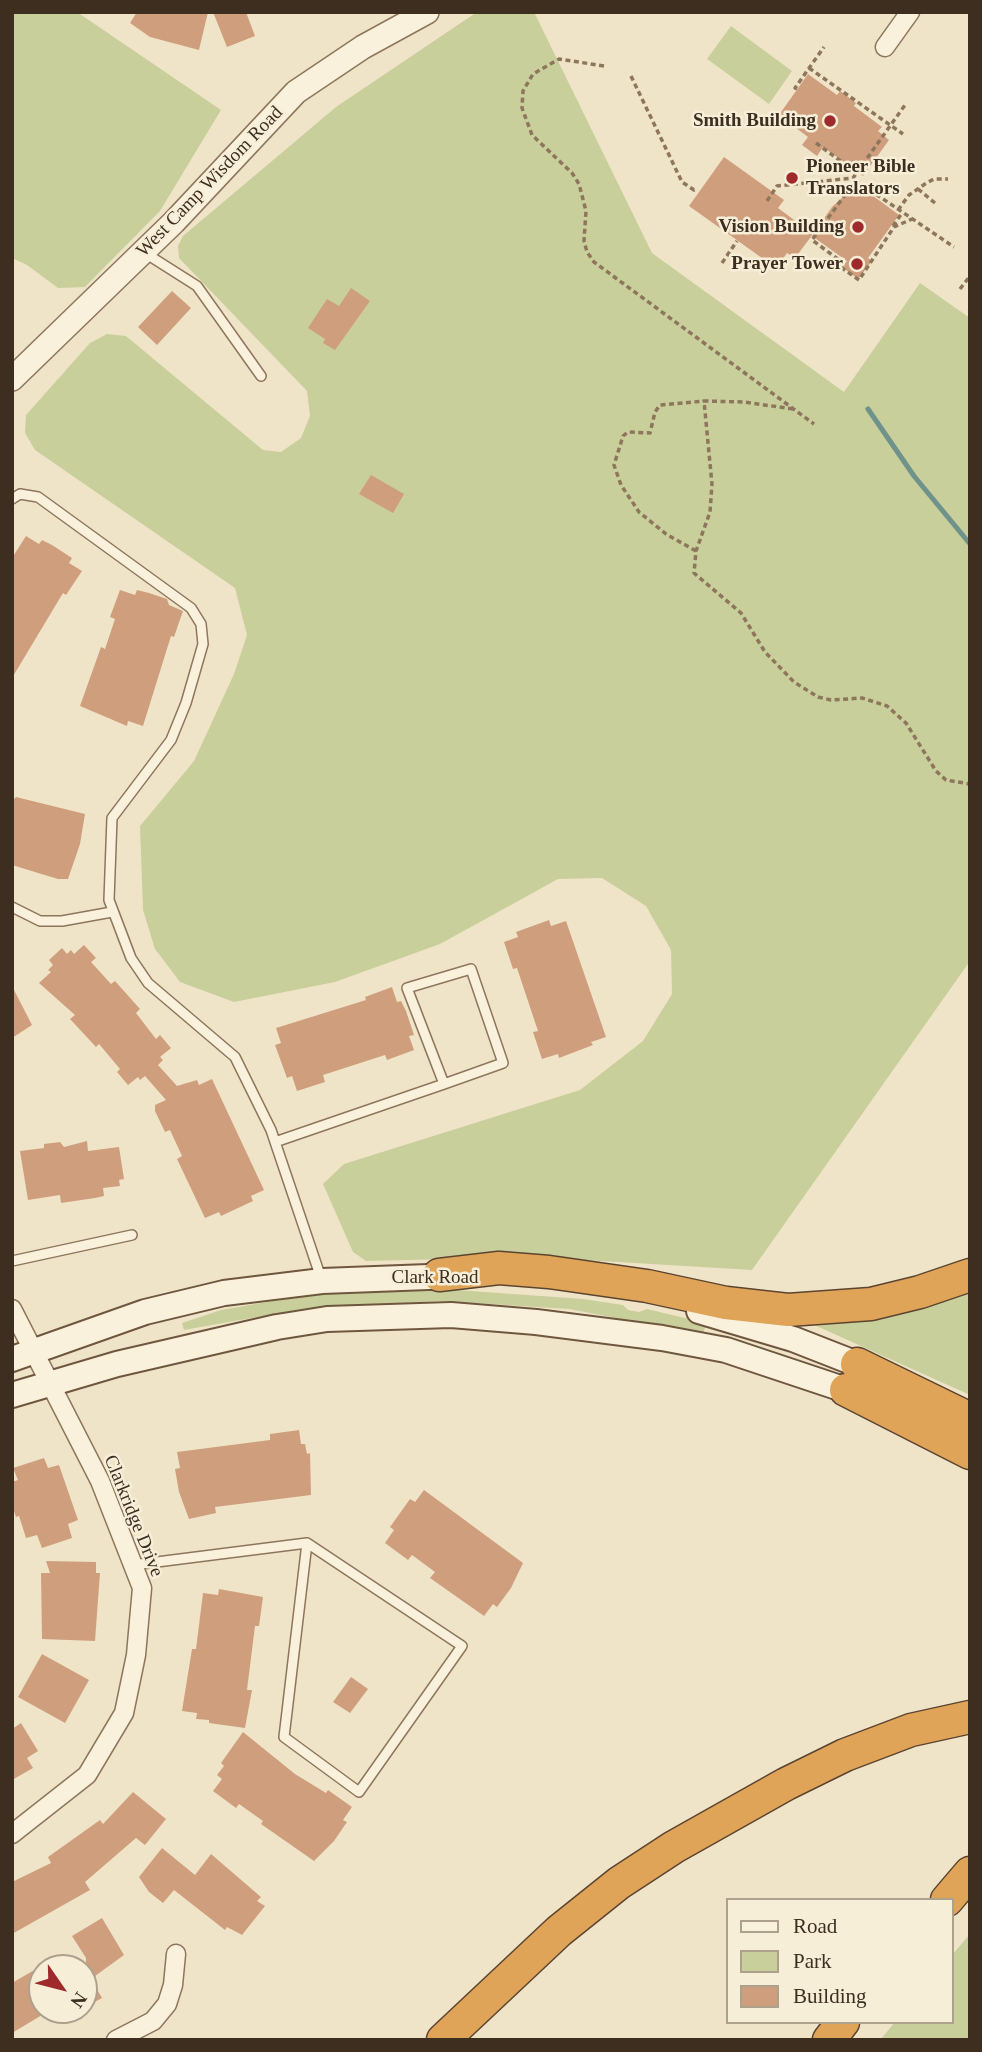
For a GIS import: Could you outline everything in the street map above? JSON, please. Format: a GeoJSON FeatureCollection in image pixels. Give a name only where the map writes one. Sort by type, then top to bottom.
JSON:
{"type":"FeatureCollection","features":[{"type":"Feature","properties":{"kind":"highway"},"geometry":{"type":"LineString","coordinates":[[439,1275],[474,1269],[538,1271],[639,1285],[754,1307],[832,1310],[895,1299],[970,1275]]}},
{"type":"Feature","properties":{"kind":"highway"},"geometry":{"type":"LineString","coordinates":[[852,1377],[970,1419]]}},
{"type":"Feature","properties":{"kind":"highway"},"geometry":{"type":"LineString","coordinates":[[852,1377],[970,1453]]}},
{"type":"Feature","properties":{"kind":"highway"},"geometry":{"type":"LineString","coordinates":[[443,2040],[559,1931],[630,1876],[786,1784],[845,1755],[911,1730],[970,1717]]}},
{"type":"Feature","properties":{"kind":"highway"},"geometry":{"type":"LineString","coordinates":[[949,1898],[970,1873]]}},
{"type":"Feature","properties":{"kind":"highway"},"geometry":{"type":"LineString","coordinates":[[829,2040],[841,2024]]}},
{"type":"Feature","properties":{"kind":"main road","name":"Clark Road"},"geometry":{"type":"LineString","coordinates":[[23,1356],[145,1312],[224,1293],[322,1281],[439,1275],[529,1282],[678,1307],[793,1339],[852,1377]]}},
{"type":"Feature","properties":{"kind":"main road","name":"Clark Road"},"geometry":{"type":"LineString","coordinates":[[12,1395],[117,1364],[277,1327],[327,1319],[451,1315],[536,1322],[662,1338],[852,1377]]}},
{"type":"Feature","properties":{"kind":"street","name":"West Camp Wisdom Road"},"geometry":{"type":"LineString","coordinates":[[12,379],[144,252],[296,92],[363,47],[427,12]]}},
{"type":"Feature","properties":{"kind":"street"},"geometry":{"type":"LineString","coordinates":[[885,47],[910,12]]}},
{"type":"Feature","properties":{"kind":"street","name":"Clarkridge Drive"},"geometry":{"type":"LineString","coordinates":[[12,1309],[23,1356],[48,1384],[100,1481],[142,1588],[136,1655],[124,1713],[88,1775],[12,1834]]}},
{"type":"Feature","properties":{"kind":"street"},"geometry":{"type":"LineString","coordinates":[[116,2040],[153,2021],[167,2004],[173,1985],[176,1954]]}},
{"type":"Feature","properties":{"kind":"lane"},"geometry":{"type":"LineString","coordinates":[[144,252],[197,286],[261,376]]}},
{"type":"Feature","properties":{"kind":"lane"},"geometry":{"type":"LineString","coordinates":[[12,499],[20,494],[38,497],[191,608],[201,624],[203,643],[186,703],[170,740],[112,818],[109,841],[112,912],[131,958],[148,983],[235,1057],[275,1142],[322,1281]]}},
{"type":"Feature","properties":{"kind":"lane"},"geometry":{"type":"LineString","coordinates":[[12,907],[40,921],[62,921],[112,912]]}},
{"type":"Feature","properties":{"kind":"lane"},"geometry":{"type":"LineString","coordinates":[[275,1142],[444,1084],[503,1063],[471,969],[407,988],[444,1084]]}},
{"type":"Feature","properties":{"kind":"lane"},"geometry":{"type":"LineString","coordinates":[[12,1261],[132,1235]]}},
{"type":"Feature","properties":{"kind":"lane"},"geometry":{"type":"LineString","coordinates":[[132,1565],[307,1543],[462,1646],[359,1792],[284,1737],[307,1543]]}},
{"type":"Feature","properties":{"kind":"path"},"geometry":{"type":"LineString","coordinates":[[797,89],[795,88],[824,47]]}},
{"type":"Feature","properties":{"kind":"path"},"geometry":{"type":"LineString","coordinates":[[604,66],[559,59],[533,74],[523,91],[522,107],[532,135],[572,173],[579,184],[586,211],[584,242],[587,252],[594,262],[814,425]]}},
{"type":"Feature","properties":{"kind":"path"},"geometry":{"type":"LineString","coordinates":[[809,68],[847,98],[903,134]]}},
{"type":"Feature","properties":{"kind":"path"},"geometry":{"type":"LineString","coordinates":[[631,76],[682,182],[694,190],[697,188]]}},
{"type":"Feature","properties":{"kind":"path"},"geometry":{"type":"LineString","coordinates":[[905,105],[835,211],[812,240],[842,262],[839,266],[859,280],[894,227],[912,219]]}},
{"type":"Feature","properties":{"kind":"path"},"geometry":{"type":"LineString","coordinates":[[816,143],[858,173]]}},
{"type":"Feature","properties":{"kind":"path"},"geometry":{"type":"LineString","coordinates":[[766,201],[777,186],[855,179],[954,247]]}},
{"type":"Feature","properties":{"kind":"path"},"geometry":{"type":"LineString","coordinates":[[872,255],[917,189],[934,179],[948,179]]}},
{"type":"Feature","properties":{"kind":"path"},"geometry":{"type":"LineString","coordinates":[[917,189],[936,202]]}},
{"type":"Feature","properties":{"kind":"path"},"geometry":{"type":"LineString","coordinates":[[722,263],[737,241]]}},
{"type":"Feature","properties":{"kind":"path"},"geometry":{"type":"LineString","coordinates":[[960,289],[970,276]]}},
{"type":"Feature","properties":{"kind":"path"},"geometry":{"type":"LineString","coordinates":[[696,551],[666,534],[639,512],[617,478],[614,458],[625,434],[634,432],[643,435],[652,431],[655,412],[660,405],[704,401],[744,402],[793,409]]}},
{"type":"Feature","properties":{"kind":"path"},"geometry":{"type":"LineString","coordinates":[[704,401],[712,484],[710,512],[693,567],[698,579],[741,612],[765,652],[794,682],[818,697],[831,700],[862,698],[887,706],[906,723],[936,771],[946,780],[970,784]]}},
{"type":"Feature","properties":{"kind":"green space"},"geometry":{"type":"Polygon","coordinates":[[[12,12],[77,12],[221,110],[160,211],[85,287],[58,288],[27,265],[12,258],[12,12]]]}},
{"type":"Feature","properties":{"kind":"green space"},"geometry":{"type":"Polygon","coordinates":[[[477,12],[534,12],[652,253],[844,392],[920,283],[970,318],[970,961],[752,1270],[534,1257],[366,1261],[353,1252],[323,1184],[344,1164],[580,1090],[643,1041],[672,994],[671,950],[646,906],[602,878],[558,879],[440,944],[335,982],[234,1002],[180,982],[155,949],[143,910],[140,826],[194,761],[234,674],[247,635],[235,588],[35,450],[25,433],[26,415],[90,343],[107,334],[126,336],[263,450],[281,452],[301,438],[310,416],[307,391],[179,258],[178,246],[183,236],[336,107],[477,12]]]}},
{"type":"Feature","properties":{"kind":"green space"},"geometry":{"type":"Polygon","coordinates":[[[731,26],[792,71],[769,104],[707,59],[731,26]]]}},
{"type":"Feature","properties":{"kind":"green space"},"geometry":{"type":"Polygon","coordinates":[[[970,1287],[970,1395],[812,1324],[970,1287]]]}},
{"type":"Feature","properties":{"kind":"green space"},"geometry":{"type":"Polygon","coordinates":[[[457,1290],[583,1299],[623,1305],[628,1310],[639,1312],[647,1309],[706,1323],[703,1335],[569,1309],[441,1301],[302,1309],[184,1330],[182,1323],[221,1310],[307,1295],[352,1291],[457,1290]]]}},
{"type":"Feature","properties":{"kind":"green space"},"geometry":{"type":"Polygon","coordinates":[[[970,1934],[970,2040],[880,2040],[893,2024],[954,2024],[954,1953],[970,1934]]]}},
{"type":"Feature","properties":{"kind":"building"},"geometry":{"type":"Polygon","coordinates":[[[137,12],[208,12],[199,50],[150,37],[130,23],[137,12]]]}},
{"type":"Feature","properties":{"kind":"building"},"geometry":{"type":"Polygon","coordinates":[[[213,12],[246,12],[255,36],[227,47],[213,12]]]}},
{"type":"Feature","properties":{"kind":"building","name":"Smith Building"},"geometry":{"type":"Polygon","coordinates":[[[808,74],[837,95],[840,91],[856,103],[854,106],[882,127],[878,131],[889,140],[863,176],[823,147],[817,156],[802,145],[808,137],[779,115],[808,74]]]}},
{"type":"Feature","properties":{"kind":"building"},"geometry":{"type":"Polygon","coordinates":[[[724,157],[784,200],[778,208],[813,234],[795,258],[787,253],[776,268],[689,206],[724,157]]]}},
{"type":"Feature","properties":{"kind":"building","name":"Vision Building"},"geometry":{"type":"Polygon","coordinates":[[[857,184],[899,215],[868,258],[872,261],[858,279],[842,267],[847,261],[812,236],[832,207],[857,184]]]}},
{"type":"Feature","properties":{"kind":"building"},"geometry":{"type":"Polygon","coordinates":[[[351,288],[370,301],[335,350],[323,343],[325,339],[308,328],[327,299],[339,306],[351,288]]]}},
{"type":"Feature","properties":{"kind":"building"},"geometry":{"type":"Polygon","coordinates":[[[172,291],[191,308],[157,345],[138,327],[172,291]]]}},
{"type":"Feature","properties":{"kind":"building"},"geometry":{"type":"Polygon","coordinates":[[[371,475],[404,494],[393,513],[359,494],[371,475]]]}},
{"type":"Feature","properties":{"kind":"building"},"geometry":{"type":"Polygon","coordinates":[[[26,536],[39,544],[42,540],[52,545],[72,558],[69,563],[82,571],[66,595],[63,593],[12,678],[12,558],[26,536]]]}},
{"type":"Feature","properties":{"kind":"building"},"geometry":{"type":"Polygon","coordinates":[[[120,590],[135,595],[137,590],[167,599],[169,605],[183,611],[174,637],[171,636],[143,726],[128,721],[127,726],[80,706],[101,647],[105,649],[115,619],[110,617],[120,590]]]}},
{"type":"Feature","properties":{"kind":"building"},"geometry":{"type":"Polygon","coordinates":[[[16,797],[85,814],[80,844],[68,879],[58,879],[12,865],[12,801],[16,797]]]}},
{"type":"Feature","properties":{"kind":"building"},"geometry":{"type":"Polygon","coordinates":[[[549,920],[551,926],[566,921],[606,1037],[559,1058],[558,1054],[542,1059],[533,1032],[538,1031],[517,968],[513,969],[504,942],[518,937],[516,932],[549,920]]]}},
{"type":"Feature","properties":{"kind":"building"},"geometry":{"type":"Polygon","coordinates":[[[84,945],[96,958],[91,962],[111,984],[115,981],[140,1009],[136,1013],[156,1039],[160,1035],[171,1048],[160,1057],[163,1060],[158,1065],[177,1086],[197,1080],[199,1085],[212,1079],[264,1190],[251,1196],[253,1201],[221,1216],[219,1212],[205,1218],[177,1159],[182,1156],[170,1130],[165,1132],[155,1111],[155,1105],[166,1100],[145,1076],[140,1080],[138,1077],[128,1085],[117,1072],[120,1069],[99,1044],[96,1047],[70,1019],[75,1015],[39,983],[51,972],[48,970],[53,965],[49,960],[62,948],[67,954],[71,950],[74,954],[84,945]]]}},
{"type":"Feature","properties":{"kind":"building"},"geometry":{"type":"Polygon","coordinates":[[[12,986],[32,1025],[12,1038],[12,986]]]}},
{"type":"Feature","properties":{"kind":"building"},"geometry":{"type":"Polygon","coordinates":[[[392,987],[397,1002],[401,1001],[406,1011],[414,1035],[409,1036],[414,1050],[387,1060],[385,1055],[323,1075],[325,1082],[297,1091],[292,1076],[287,1078],[275,1045],[281,1043],[276,1028],[366,1000],[365,997],[392,987]]]}},
{"type":"Feature","properties":{"kind":"building"},"geometry":{"type":"Polygon","coordinates":[[[87,1141],[88,1151],[119,1147],[124,1179],[119,1180],[120,1186],[103,1188],[104,1196],[95,1198],[61,1203],[60,1195],[28,1200],[20,1151],[44,1148],[44,1144],[60,1142],[64,1147],[87,1141]]]}},
{"type":"Feature","properties":{"kind":"building"},"geometry":{"type":"Polygon","coordinates":[[[299,1430],[301,1444],[305,1444],[307,1454],[310,1453],[311,1495],[215,1507],[216,1513],[189,1519],[179,1492],[175,1469],[180,1468],[177,1452],[270,1440],[270,1434],[299,1430]]]}},
{"type":"Feature","properties":{"kind":"building"},"geometry":{"type":"Polygon","coordinates":[[[44,1458],[48,1468],[59,1465],[78,1520],[68,1524],[72,1538],[42,1548],[37,1535],[26,1538],[19,1516],[16,1517],[12,1505],[12,1482],[18,1480],[13,1468],[44,1458]]]}},
{"type":"Feature","properties":{"kind":"building"},"geometry":{"type":"Polygon","coordinates":[[[424,1490],[523,1563],[511,1588],[497,1607],[493,1604],[484,1616],[430,1578],[435,1572],[412,1555],[408,1560],[385,1543],[394,1530],[390,1527],[410,1499],[415,1502],[424,1490]]]}},
{"type":"Feature","properties":{"kind":"building"},"geometry":{"type":"Polygon","coordinates":[[[46,1561],[96,1562],[96,1573],[100,1573],[95,1641],[42,1639],[41,1573],[50,1573],[46,1561]]]}},
{"type":"Feature","properties":{"kind":"building"},"geometry":{"type":"Polygon","coordinates":[[[219,1589],[263,1597],[259,1626],[255,1626],[247,1690],[252,1690],[245,1728],[209,1723],[209,1720],[196,1719],[197,1713],[182,1711],[192,1649],[196,1649],[203,1593],[218,1595],[219,1589]]]}},
{"type":"Feature","properties":{"kind":"building"},"geometry":{"type":"Polygon","coordinates":[[[42,1654],[89,1680],[65,1723],[18,1697],[42,1654]]]}},
{"type":"Feature","properties":{"kind":"building"},"geometry":{"type":"Polygon","coordinates":[[[351,1677],[368,1689],[350,1713],[333,1702],[351,1677]]]}},
{"type":"Feature","properties":{"kind":"building"},"geometry":{"type":"Polygon","coordinates":[[[21,1723],[38,1751],[27,1758],[33,1768],[12,1780],[12,1729],[21,1723]]]}},
{"type":"Feature","properties":{"kind":"building"},"geometry":{"type":"Polygon","coordinates":[[[243,1732],[295,1774],[326,1793],[328,1790],[352,1807],[343,1820],[347,1822],[334,1841],[314,1861],[261,1824],[263,1821],[239,1804],[236,1808],[213,1791],[222,1779],[217,1775],[224,1766],[221,1763],[243,1732]]]}},
{"type":"Feature","properties":{"kind":"building"},"geometry":{"type":"Polygon","coordinates":[[[133,1792],[166,1819],[145,1845],[136,1838],[85,1882],[90,1890],[12,1934],[12,1882],[51,1863],[48,1857],[100,1820],[103,1824],[133,1792]]]}},
{"type":"Feature","properties":{"kind":"building"},"geometry":{"type":"Polygon","coordinates":[[[162,1848],[195,1875],[211,1854],[261,1897],[257,1901],[265,1906],[242,1935],[227,1927],[225,1930],[174,1890],[163,1903],[149,1892],[139,1877],[162,1848]]]}},
{"type":"Feature","properties":{"kind":"building"},"geometry":{"type":"Polygon","coordinates":[[[102,1918],[124,1955],[98,1974],[98,1954],[83,1954],[72,1936],[102,1918]]]}},
{"type":"Feature","properties":{"kind":"building"},"geometry":{"type":"Polygon","coordinates":[[[28,1974],[28,2023],[12,2033],[12,1983],[28,1974]]]}},
{"type":"Feature","properties":{"kind":"waterway"},"geometry":{"type":"LineString","coordinates":[[868,409],[914,476],[970,544]]}},
{"type":"Feature","properties":{"kind":"place","name":"Smith Building"},"geometry":{"type":"Point","coordinates":[830,121]}},
{"type":"Feature","properties":{"kind":"place","name":"Pioneer Bible Translators"},"geometry":{"type":"Point","coordinates":[792,178]}},
{"type":"Feature","properties":{"kind":"place","name":"Vision Building"},"geometry":{"type":"Point","coordinates":[858,227]}},
{"type":"Feature","properties":{"kind":"place","name":"Prayer Tower"},"geometry":{"type":"Point","coordinates":[857,264]}}]}
